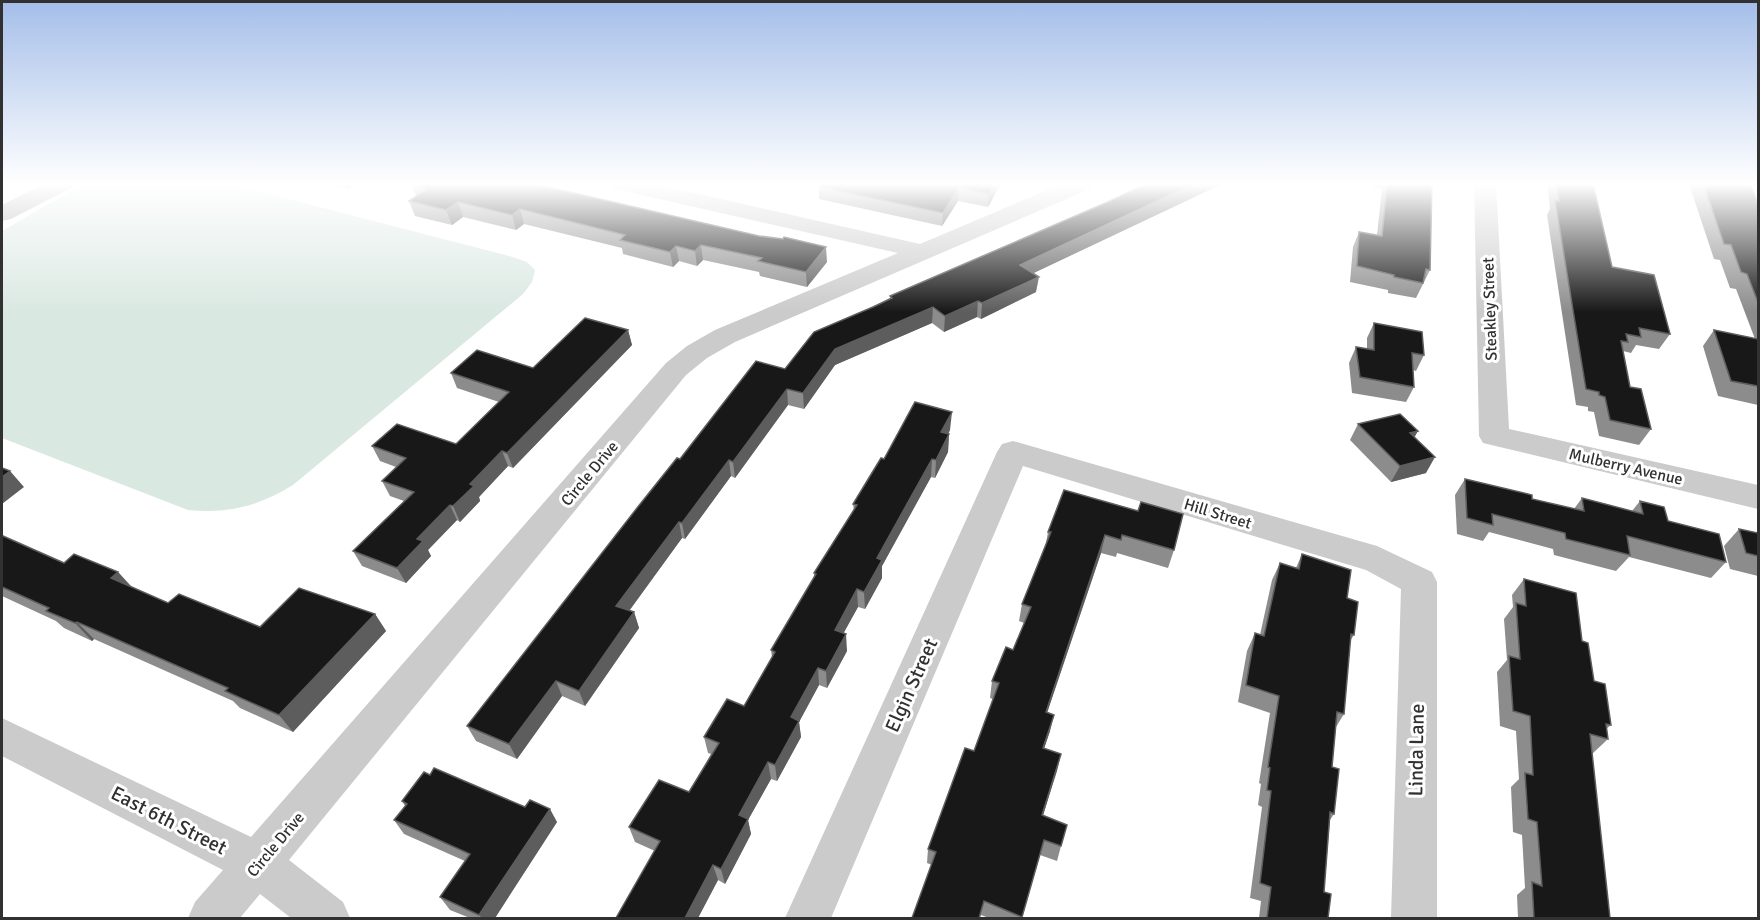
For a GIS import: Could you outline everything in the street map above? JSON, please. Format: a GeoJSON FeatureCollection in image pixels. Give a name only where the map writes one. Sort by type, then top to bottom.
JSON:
{"type":"FeatureCollection","features":[{"type":"Feature","properties":{"kind":"street"},"geometry":{"type":"LineString","coordinates":[[809,226],[920,251]]}},
{"type":"Feature","properties":{"kind":"street","name":"Circle Drive"},"geometry":{"type":"LineString","coordinates":[[211,918],[676,369],[697,352],[726,336],[980,226]]}},
{"type":"Feature","properties":{"kind":"street","name":"Steakley Street"},"geometry":{"type":"LineString","coordinates":[[1487,226],[1494,436]]}},
{"type":"Feature","properties":{"kind":"street","name":"Mulberry Avenue"},"geometry":{"type":"LineString","coordinates":[[1494,436],[1758,497]]}},
{"type":"Feature","properties":{"kind":"street","name":"Hill Street"},"geometry":{"type":"LineString","coordinates":[[1013,452],[1377,561],[1419,582]]}},
{"type":"Feature","properties":{"kind":"street","name":"Elgin Street"},"geometry":{"type":"LineString","coordinates":[[808,918],[1013,452]]}},
{"type":"Feature","properties":{"kind":"street","name":"Linda Lane"},"geometry":{"type":"LineString","coordinates":[[1413,918],[1419,582]]}},
{"type":"Feature","properties":{"kind":"street","name":"East 6th Street"},"geometry":{"type":"LineString","coordinates":[[2,736],[258,864],[327,918]]}},
{"type":"Feature","properties":{"kind":"shaded area"},"geometry":{"type":"Polygon","coordinates":[[[11,226],[393,226],[513,257],[527,262],[535,270],[532,282],[523,294],[293,485],[268,498],[243,507],[216,511],[188,510],[2,438],[2,231],[11,226]]]}},
{"type":"Feature","properties":{"kind":"building"},"geometry":{"type":"Polygon","coordinates":[[[588,226],[716,226],[759,236],[783,239],[784,237],[826,247],[806,272],[758,261],[762,258],[701,245],[695,251],[676,246],[670,252],[620,240],[625,235],[588,226]]]}},
{"type":"Feature","properties":{"kind":"building"},"geometry":{"type":"Polygon","coordinates":[[[1052,226],[1104,226],[1020,265],[1039,277],[982,303],[978,301],[945,316],[933,307],[835,349],[803,393],[787,389],[733,462],[729,460],[616,606],[634,612],[579,691],[556,681],[509,744],[467,726],[637,508],[677,458],[680,459],[756,361],[785,369],[814,332],[892,298],[890,296],[1052,226]]]}},
{"type":"Feature","properties":{"kind":"building"},"geometry":{"type":"Polygon","coordinates":[[[1383,226],[1431,226],[1430,270],[1426,269],[1423,283],[1357,266],[1359,232],[1382,236],[1383,226]]]}},
{"type":"Feature","properties":{"kind":"building"},"geometry":{"type":"Polygon","coordinates":[[[1559,226],[1603,226],[1612,267],[1654,275],[1670,334],[1639,328],[1641,337],[1626,334],[1628,342],[1621,341],[1630,387],[1641,389],[1651,429],[1610,420],[1605,397],[1599,395],[1599,392],[1586,389],[1559,226]]]}},
{"type":"Feature","properties":{"kind":"building"},"geometry":{"type":"Polygon","coordinates":[[[1718,226],[1758,226],[1758,302],[1747,274],[1741,272],[1731,245],[1724,244],[1718,226]]]}},
{"type":"Feature","properties":{"kind":"building"},"geometry":{"type":"Polygon","coordinates":[[[585,318],[628,330],[507,453],[502,451],[470,484],[474,486],[453,506],[450,505],[417,539],[423,541],[397,568],[353,551],[414,492],[382,481],[406,458],[372,446],[397,424],[456,444],[509,392],[451,373],[477,350],[533,368],[585,318]]]}},
{"type":"Feature","properties":{"kind":"building"},"geometry":{"type":"Polygon","coordinates":[[[1374,323],[1422,332],[1424,355],[1412,353],[1414,387],[1360,377],[1356,347],[1374,350],[1374,323]]]}},
{"type":"Feature","properties":{"kind":"building"},"geometry":{"type":"Polygon","coordinates":[[[1714,330],[1758,339],[1758,386],[1731,381],[1714,330]]]}},
{"type":"Feature","properties":{"kind":"building"},"geometry":{"type":"Polygon","coordinates":[[[915,402],[952,412],[941,432],[949,434],[936,460],[932,459],[877,558],[882,560],[864,592],[857,589],[835,630],[846,634],[826,671],[818,668],[791,717],[799,721],[775,765],[768,762],[739,815],[748,819],[721,869],[713,865],[685,918],[616,918],[660,841],[629,827],[659,780],[689,792],[719,743],[704,737],[727,699],[744,706],[775,652],[771,650],[816,574],[814,573],[857,505],[853,504],[881,458],[884,459],[915,402]]]}},
{"type":"Feature","properties":{"kind":"building"},"geometry":{"type":"Polygon","coordinates":[[[1400,414],[1418,431],[1410,433],[1435,457],[1400,466],[1358,424],[1400,414]]]}},
{"type":"Feature","properties":{"kind":"building"},"geometry":{"type":"Polygon","coordinates":[[[2,468],[10,471],[2,477],[2,468]]]}},
{"type":"Feature","properties":{"kind":"building"},"geometry":{"type":"Polygon","coordinates":[[[1465,479],[1532,495],[1532,499],[1584,511],[1582,498],[1643,514],[1640,501],[1664,507],[1668,521],[1719,534],[1726,562],[1627,536],[1630,555],[1566,539],[1565,533],[1492,514],[1493,525],[1467,518],[1465,479]]]}},
{"type":"Feature","properties":{"kind":"building"},"geometry":{"type":"Polygon","coordinates":[[[1064,490],[1138,511],[1141,502],[1183,514],[1174,550],[1122,535],[1121,540],[1105,535],[1046,712],[1054,715],[1043,748],[1061,754],[1042,815],[1067,825],[1061,846],[1044,840],[1022,917],[984,901],[979,918],[912,918],[936,852],[928,849],[965,748],[974,751],[999,683],[992,681],[1006,647],[1013,650],[1031,607],[1022,604],[1051,532],[1048,532],[1064,490]]]}},
{"type":"Feature","properties":{"kind":"building"},"geometry":{"type":"Polygon","coordinates":[[[1739,529],[1758,533],[1758,556],[1746,553],[1739,529]]]}},
{"type":"Feature","properties":{"kind":"building"},"geometry":{"type":"Polygon","coordinates":[[[3,536],[64,563],[74,554],[118,572],[111,578],[168,603],[179,594],[260,627],[299,588],[375,614],[279,715],[225,691],[228,688],[77,622],[46,611],[49,608],[2,587],[3,536]]]}},
{"type":"Feature","properties":{"kind":"building"},"geometry":{"type":"Polygon","coordinates":[[[1302,554],[1351,570],[1347,598],[1358,602],[1354,635],[1351,634],[1344,714],[1337,712],[1332,767],[1339,769],[1334,814],[1330,812],[1324,892],[1331,894],[1328,918],[1267,918],[1271,887],[1260,883],[1271,791],[1267,790],[1270,768],[1268,767],[1279,696],[1246,685],[1255,633],[1264,636],[1280,563],[1299,569],[1302,554]]]}},
{"type":"Feature","properties":{"kind":"building"},"geometry":{"type":"Polygon","coordinates":[[[1524,579],[1576,593],[1582,641],[1588,643],[1594,681],[1605,684],[1611,725],[1606,724],[1608,739],[1590,734],[1610,918],[1534,918],[1532,882],[1542,886],[1537,822],[1528,819],[1525,773],[1533,775],[1530,716],[1513,711],[1509,656],[1520,659],[1516,603],[1526,606],[1524,579]]]}},
{"type":"Feature","properties":{"kind":"building"},"geometry":{"type":"Polygon","coordinates":[[[434,768],[525,807],[530,800],[550,809],[479,915],[440,897],[470,854],[394,820],[407,804],[402,801],[424,772],[430,775],[434,768]]]}}]}
